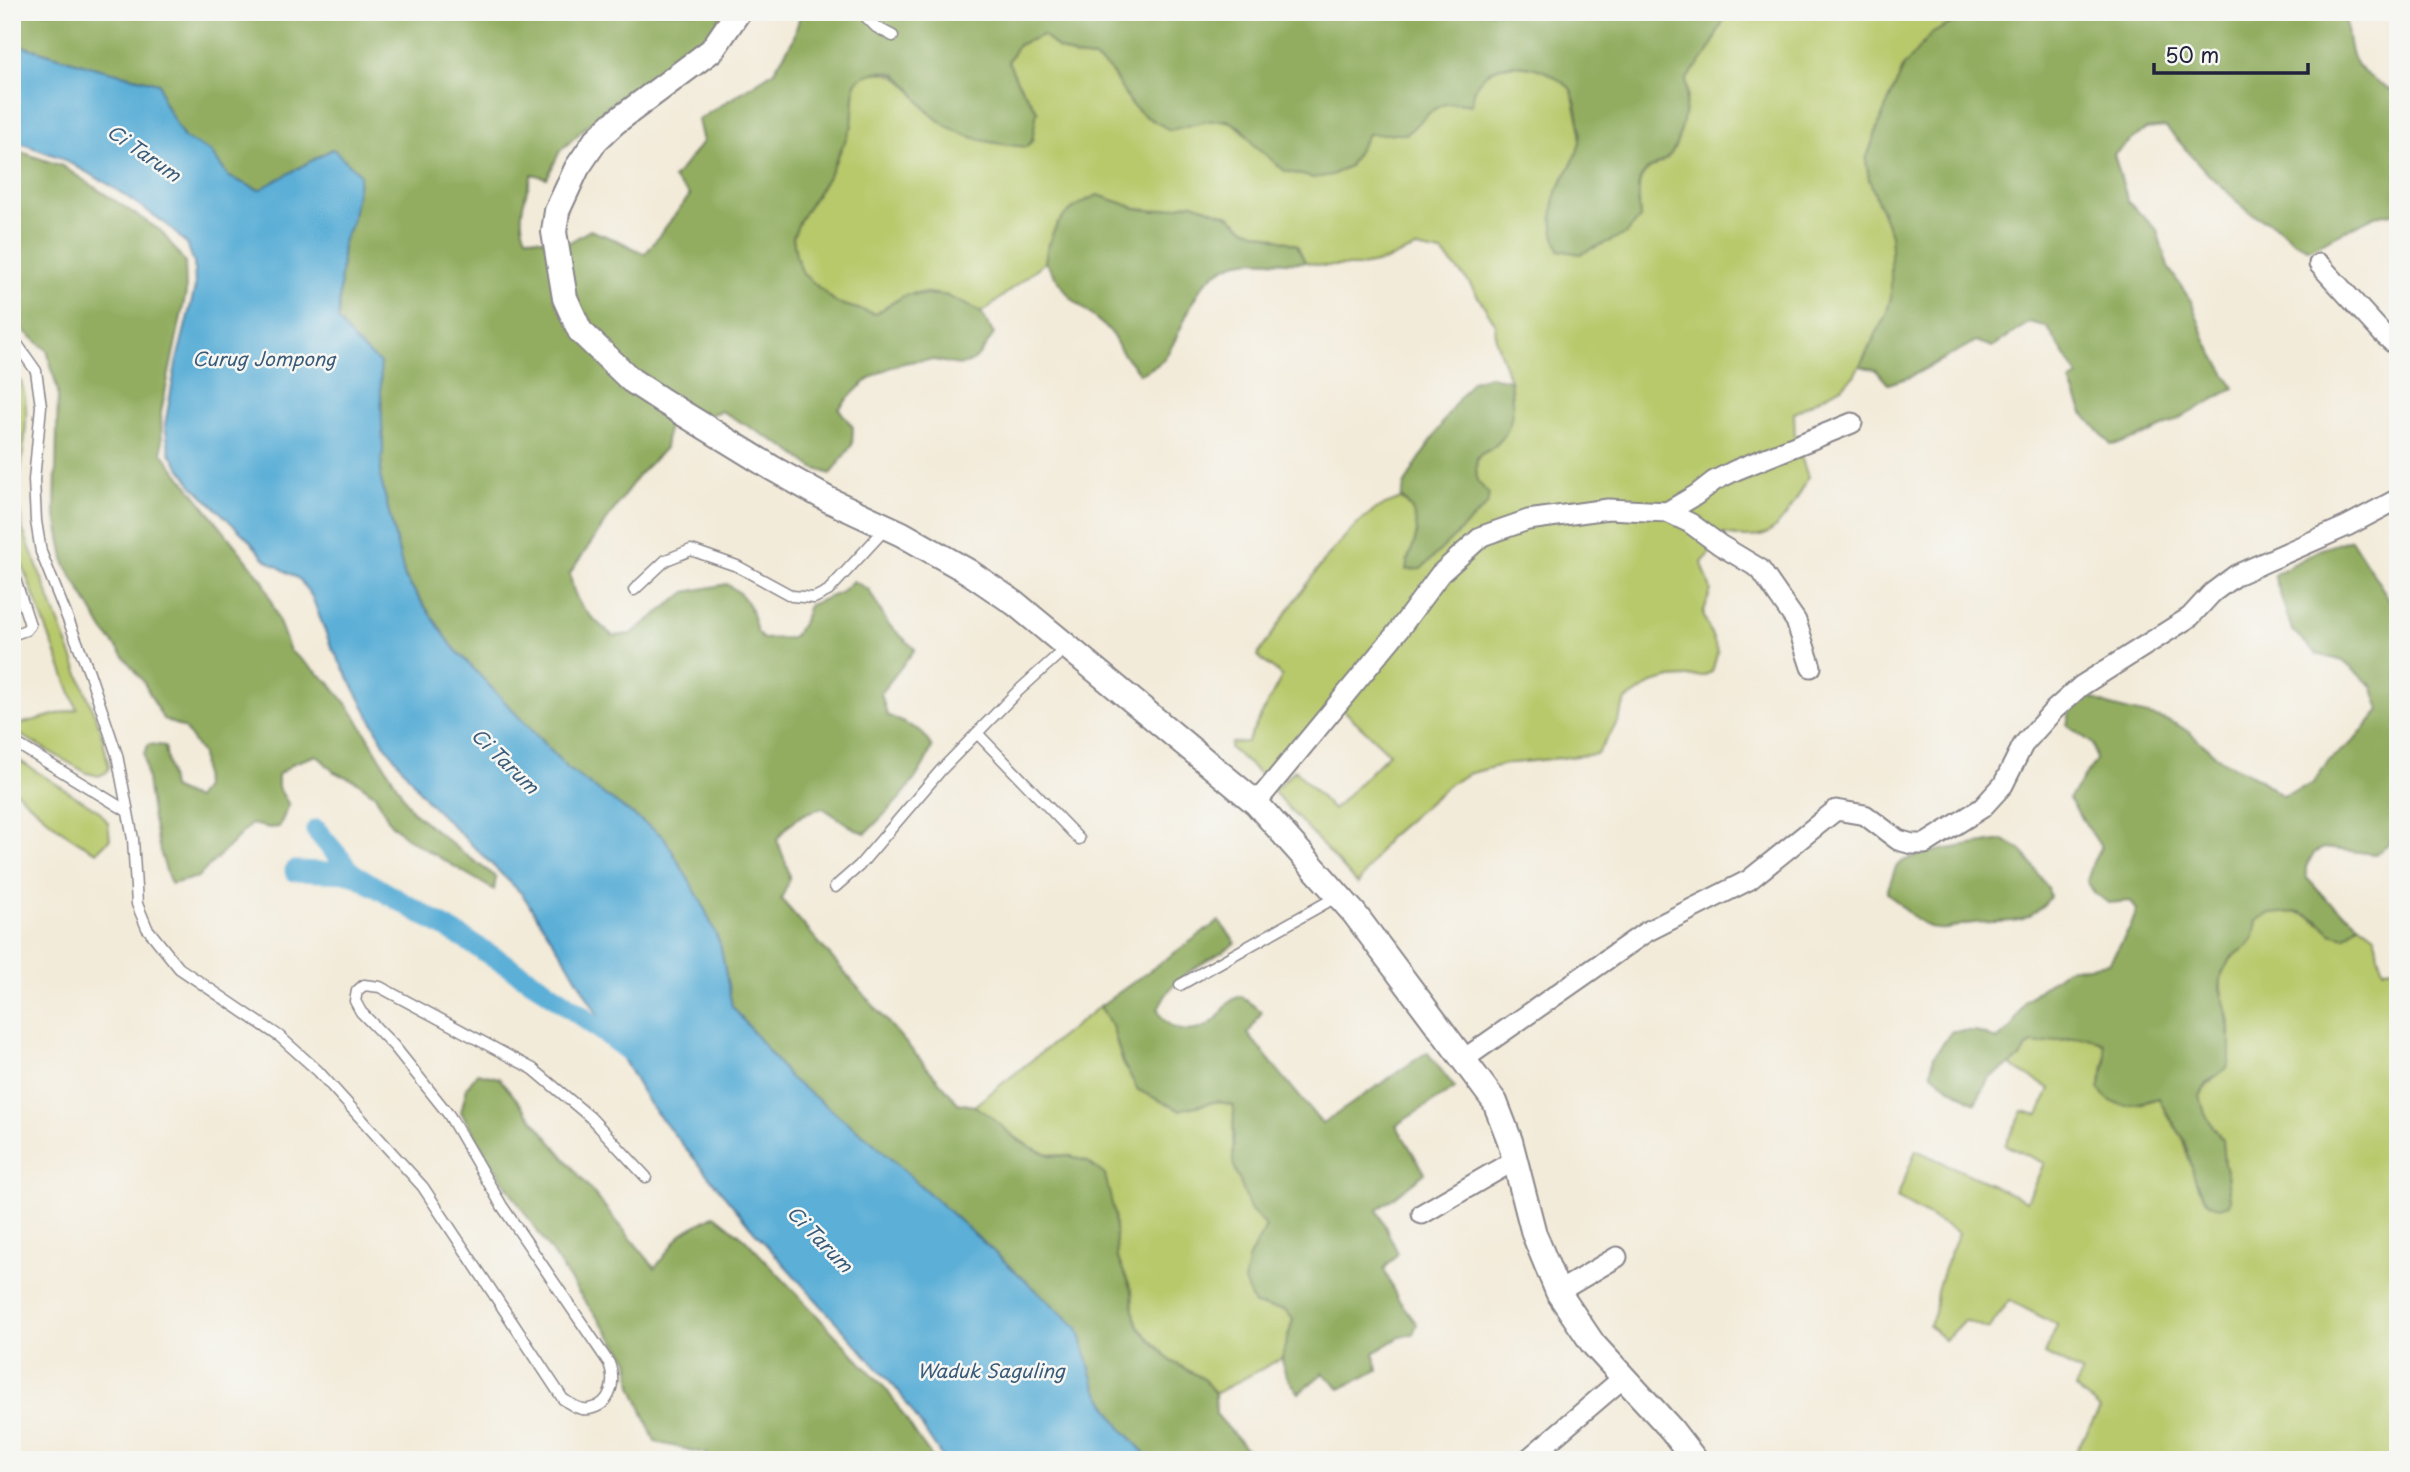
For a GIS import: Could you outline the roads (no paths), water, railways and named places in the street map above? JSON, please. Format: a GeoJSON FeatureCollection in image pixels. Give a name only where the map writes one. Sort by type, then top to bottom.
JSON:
{"type":"FeatureCollection","features":[{"type":"Feature","properties":{"kind":"street"},"geometry":{"type":"LineString","coordinates":[[738,12],[712,50],[614,123],[596,140],[577,168],[557,211],[554,232],[565,298],[580,331],[631,380],[772,468],[970,572],[1016,604],[1256,803],[1354,913],[1495,1102],[1510,1140],[1534,1234],[1558,1292],[1593,1344],[1671,1429],[1695,1460]]}},
{"type":"Feature","properties":{"kind":"street"},"geometry":{"type":"LineString","coordinates":[[2319,264],[2398,347]]}},
{"type":"Feature","properties":{"kind":"street"},"geometry":{"type":"LineString","coordinates":[[1667,512],[1736,470],[1852,423]]}},
{"type":"Feature","properties":{"kind":"street"},"geometry":{"type":"LineString","coordinates":[[1464,1059],[1646,932],[1749,880],[1836,810],[1864,815],[1898,840],[1925,844],[1982,808],[2003,785],[2023,745],[2054,710],[2081,686],[2190,617],[2213,593],[2236,575],[2347,526],[2398,499]]}},
{"type":"Feature","properties":{"kind":"street"},"geometry":{"type":"LineString","coordinates":[[1256,803],[1398,631],[1440,574],[1482,536],[1528,520],[1608,509],[1667,512],[1690,523],[1760,569],[1796,621],[1811,667]]}},
{"type":"Feature","properties":{"kind":"street"},"geometry":{"type":"LineString","coordinates":[[1422,1214],[1515,1160]]}},
{"type":"Feature","properties":{"kind":"street"},"geometry":{"type":"LineString","coordinates":[[1558,1292],[1617,1257]]}},
{"type":"Feature","properties":{"kind":"street"},"geometry":{"type":"LineString","coordinates":[[1527,1460],[1623,1378]]}},
{"type":"Feature","properties":{"kind":"lane"},"geometry":{"type":"LineString","coordinates":[[861,12],[876,27],[893,36]]}},
{"type":"Feature","properties":{"kind":"lane"},"geometry":{"type":"LineString","coordinates":[[12,341],[36,371],[41,406],[34,480],[41,552],[89,672],[117,755],[133,839],[137,904],[147,928],[179,968],[279,1036],[318,1071],[362,1119],[423,1187],[563,1399],[581,1409],[590,1409],[603,1401],[612,1389],[614,1377],[609,1363],[502,1206],[449,1115],[394,1046],[361,1012],[355,1002],[357,992],[364,985],[380,987],[533,1069],[590,1116],[646,1177]]}},
{"type":"Feature","properties":{"kind":"lane"},"geometry":{"type":"LineString","coordinates":[[634,590],[666,559],[691,550],[737,566],[792,596],[814,598],[828,591],[887,527]]}},
{"type":"Feature","properties":{"kind":"lane"},"geometry":{"type":"LineString","coordinates":[[12,570],[30,625],[26,630],[12,635]]}},
{"type":"Feature","properties":{"kind":"lane"},"geometry":{"type":"LineString","coordinates":[[835,887],[859,866],[941,771],[1016,693],[1058,655],[1065,644]]}},
{"type":"Feature","properties":{"kind":"lane"},"geometry":{"type":"LineString","coordinates":[[977,733],[1079,839]]}},
{"type":"Feature","properties":{"kind":"lane"},"geometry":{"type":"LineString","coordinates":[[12,741],[127,811]]}},
{"type":"Feature","properties":{"kind":"lane"},"geometry":{"type":"LineString","coordinates":[[1180,985],[1338,896]]}},
{"type":"Feature","properties":{"kind":"water","name":"Waduk Saguling"},"geometry":{"type":"Polygon","coordinates":[[[12,43],[159,83],[163,101],[184,138],[210,151],[229,177],[259,190],[333,149],[360,174],[352,222],[343,242],[338,320],[356,343],[380,363],[383,450],[380,476],[405,578],[453,647],[568,769],[664,837],[702,903],[720,944],[732,1006],[790,1078],[870,1140],[1078,1328],[1095,1386],[1121,1428],[1151,1460],[944,1460],[899,1392],[753,1230],[649,1104],[566,960],[522,894],[428,802],[385,745],[330,644],[312,597],[300,580],[265,559],[193,486],[170,453],[165,425],[176,364],[195,288],[194,263],[187,244],[165,223],[108,184],[59,157],[12,140],[12,43]]]}},
{"type":"Feature","properties":{"kind":"waterway"},"geometry":{"type":"LineString","coordinates":[[316,830],[352,873],[543,988],[633,1054]]}},
{"type":"Feature","properties":{"kind":"waterway"},"geometry":{"type":"LineString","coordinates":[[295,871],[352,873]]}},
{"type":"Feature","properties":{"kind":"water label","name":"Ci Tarum"},"geometry":{"type":"Point","coordinates":[144,153]}},
{"type":"Feature","properties":{"kind":"water label","name":"Curug Jompong"},"geometry":{"type":"Point","coordinates":[264,359]}},
{"type":"Feature","properties":{"kind":"water label","name":"Ci Tarum"},"geometry":{"type":"Point","coordinates":[505,761]}},
{"type":"Feature","properties":{"kind":"water label","name":"Ci Tarum"},"geometry":{"type":"Point","coordinates":[820,1239]}}]}
